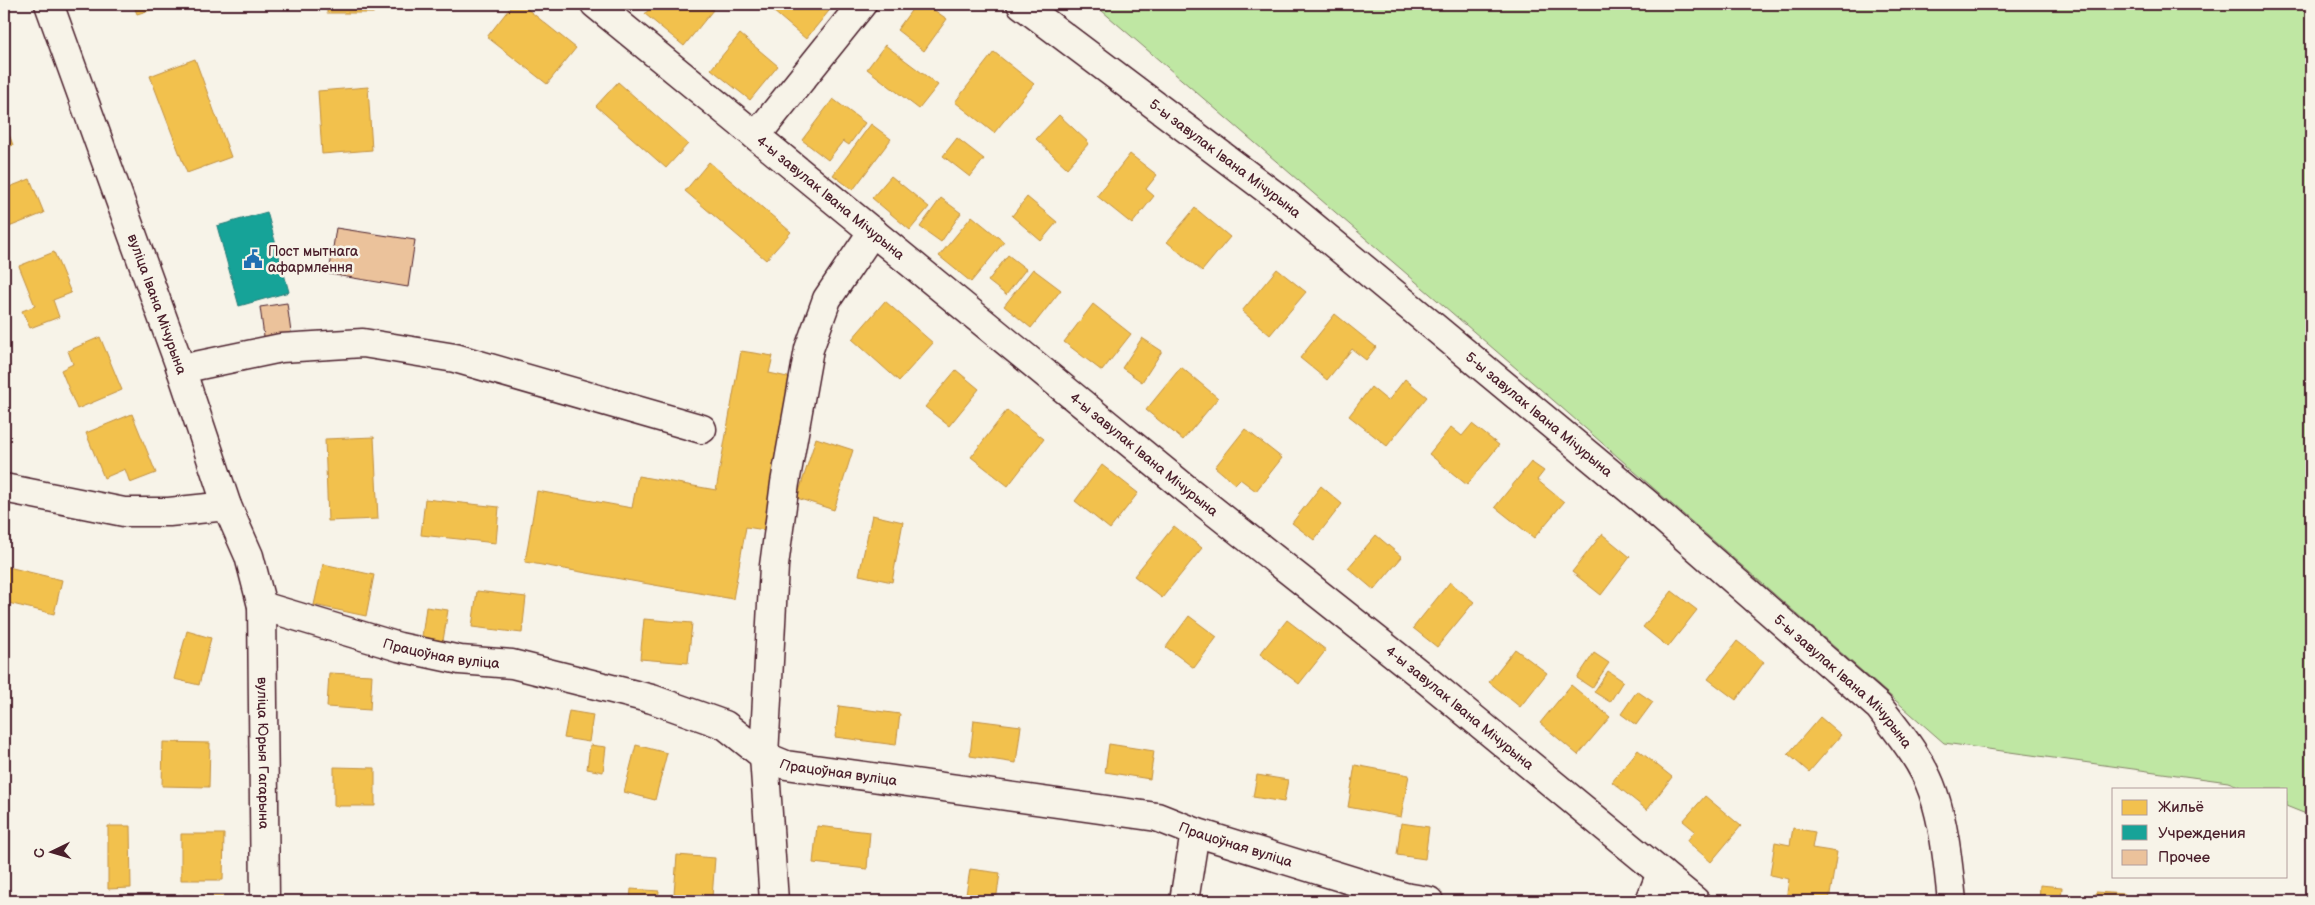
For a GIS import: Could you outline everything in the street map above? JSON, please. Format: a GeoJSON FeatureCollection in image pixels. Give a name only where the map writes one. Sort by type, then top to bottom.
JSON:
{"type":"FeatureCollection","features":[{"type":"Feature","properties":{"kind":"street","name":"вуліца Івана Мічурына"},"geometry":{"type":"LineString","coordinates":[[48,4],[181,369],[227,506],[249,556],[262,606]]}},
{"type":"Feature","properties":{"kind":"street","name":"4-ы завулак Івана Мічурына"},"geometry":{"type":"LineString","coordinates":[[595,4],[1185,488],[1417,672],[1695,901]]}},
{"type":"Feature","properties":{"kind":"street"},"geometry":{"type":"LineString","coordinates":[[756,136],[862,4]]}},
{"type":"Feature","properties":{"kind":"street","name":"5-ы завулак Івана Мічурына"},"geometry":{"type":"LineString","coordinates":[[1021,4],[1285,203],[1646,503],[1879,707],[1910,748],[1932,791],[1946,844],[1952,901]]}},
{"type":"Feature","properties":{"kind":"street"},"geometry":{"type":"LineString","coordinates":[[774,901],[764,756],[774,566],[785,483],[809,349],[827,299],[873,231]]}},
{"type":"Feature","properties":{"kind":"street"},"geometry":{"type":"LineString","coordinates":[[181,369],[281,348],[363,343],[455,358],[702,428]]}},
{"type":"Feature","properties":{"kind":"street"},"geometry":{"type":"LineString","coordinates":[[4,488],[124,512],[169,512],[227,506]]}},
{"type":"Feature","properties":{"kind":"street","name":"Працоўная вуліца"},"geometry":{"type":"LineString","coordinates":[[262,606],[400,648],[460,660],[512,664],[652,699],[725,725],[764,756],[786,765],[1157,817],[1195,832],[1405,897],[1429,901]]}},
{"type":"Feature","properties":{"kind":"street","name":"вуліца Юрыя Гагарына"},"geometry":{"type":"LineString","coordinates":[[262,606],[265,901]]}},
{"type":"Feature","properties":{"kind":"street"},"geometry":{"type":"LineString","coordinates":[[1184,901],[1195,832]]}},
{"type":"Feature","properties":{"kind":"street"},"geometry":{"type":"LineString","coordinates":[[1650,901],[1661,873]]}},
{"type":"Feature","properties":{"kind":"green space"},"geometry":{"type":"Polygon","coordinates":[[[1094,4],[2311,4],[2311,816],[2288,807],[2288,788],[2243,788],[2228,782],[1944,743],[1561,407],[1094,4]]]}},
{"type":"Feature","properties":{"kind":"building: Жильё"},"geometry":{"type":"Polygon","coordinates":[[[133,4],[170,4],[137,14],[133,4]]]}},
{"type":"Feature","properties":{"kind":"building: Жильё"},"geometry":{"type":"Polygon","coordinates":[[[327,4],[373,4],[373,13],[327,13],[327,4]]]}},
{"type":"Feature","properties":{"kind":"building: Жильё"},"geometry":{"type":"Polygon","coordinates":[[[513,4],[521,4],[576,48],[547,84],[487,37],[513,4]]]}},
{"type":"Feature","properties":{"kind":"building: Жильё"},"geometry":{"type":"Polygon","coordinates":[[[653,4],[705,4],[713,10],[684,46],[645,14],[653,4]]]}},
{"type":"Feature","properties":{"kind":"building: Жильё"},"geometry":{"type":"Polygon","coordinates":[[[779,4],[831,4],[833,6],[806,39],[773,11],[779,4]]]}},
{"type":"Feature","properties":{"kind":"building: Жильё"},"geometry":{"type":"Polygon","coordinates":[[[916,4],[925,4],[947,19],[924,51],[897,30],[916,4]]]}},
{"type":"Feature","properties":{"kind":"building: Жильё"},"geometry":{"type":"Polygon","coordinates":[[[740,34],[778,66],[750,100],[711,69],[740,34]]]}},
{"type":"Feature","properties":{"kind":"building: Жильё"},"geometry":{"type":"Polygon","coordinates":[[[885,45],[938,85],[919,109],[867,69],[885,45]]]}},
{"type":"Feature","properties":{"kind":"building: Жильё"},"geometry":{"type":"Polygon","coordinates":[[[994,52],[1034,84],[994,133],[955,102],[994,52]]]}},
{"type":"Feature","properties":{"kind":"building: Жильё"},"geometry":{"type":"Polygon","coordinates":[[[195,59],[231,157],[187,173],[150,76],[195,59]]]}},
{"type":"Feature","properties":{"kind":"building: Жильё"},"geometry":{"type":"Polygon","coordinates":[[[618,82],[688,144],[666,168],[596,106],[618,82]]]}},
{"type":"Feature","properties":{"kind":"building: Жильё"},"geometry":{"type":"Polygon","coordinates":[[[368,87],[372,150],[322,154],[318,91],[368,87]]]}},
{"type":"Feature","properties":{"kind":"building: Жильё"},"geometry":{"type":"Polygon","coordinates":[[[833,99],[865,123],[849,145],[843,141],[828,160],[802,140],[833,99]]]}},
{"type":"Feature","properties":{"kind":"building: Жильё"},"geometry":{"type":"Polygon","coordinates":[[[1059,115],[1089,143],[1067,168],[1036,139],[1059,115]]]}},
{"type":"Feature","properties":{"kind":"building: Жильё"},"geometry":{"type":"Polygon","coordinates":[[[4,121],[13,145],[4,149],[4,121]]]}},
{"type":"Feature","properties":{"kind":"building: Жильё"},"geometry":{"type":"Polygon","coordinates":[[[871,124],[891,139],[853,190],[833,175],[871,124]]]}},
{"type":"Feature","properties":{"kind":"building: Жильё"},"geometry":{"type":"Polygon","coordinates":[[[957,138],[984,159],[970,177],[943,156],[957,138]]]}},
{"type":"Feature","properties":{"kind":"building: Жильё"},"geometry":{"type":"Polygon","coordinates":[[[1130,154],[1157,175],[1146,189],[1154,196],[1132,224],[1097,196],[1130,154]]]}},
{"type":"Feature","properties":{"kind":"building: Жильё"},"geometry":{"type":"Polygon","coordinates":[[[709,162],[791,232],[766,260],[685,191],[709,162]]]}},
{"type":"Feature","properties":{"kind":"building: Жильё"},"geometry":{"type":"Polygon","coordinates":[[[891,176],[929,207],[910,230],[872,198],[891,176]]]}},
{"type":"Feature","properties":{"kind":"building: Жильё"},"geometry":{"type":"Polygon","coordinates":[[[30,179],[44,213],[4,229],[4,189],[30,179]]]}},
{"type":"Feature","properties":{"kind":"building: Жильё"},"geometry":{"type":"Polygon","coordinates":[[[1027,197],[1057,222],[1041,241],[1012,216],[1027,197]]]}},
{"type":"Feature","properties":{"kind":"building: Жильё"},"geometry":{"type":"Polygon","coordinates":[[[941,198],[961,213],[941,242],[920,227],[941,198]]]}},
{"type":"Feature","properties":{"kind":"building: Жильё"},"geometry":{"type":"Polygon","coordinates":[[[1195,208],[1230,237],[1202,271],[1167,242],[1195,208]]]}},
{"type":"Feature","properties":{"kind":"building: Жильё"},"geometry":{"type":"Polygon","coordinates":[[[972,216],[1004,242],[971,282],[939,256],[972,216]]]}},
{"type":"Feature","properties":{"kind":"building: Жильё"},"geometry":{"type":"Polygon","coordinates":[[[54,252],[71,293],[53,300],[59,317],[30,328],[22,311],[35,306],[19,266],[54,252]]]}},
{"type":"Feature","properties":{"kind":"building: Жильё"},"geometry":{"type":"Polygon","coordinates":[[[1008,255],[1026,269],[1006,295],[988,281],[1008,255]]]}},
{"type":"Feature","properties":{"kind":"building: Жильё"},"geometry":{"type":"Polygon","coordinates":[[[1033,269],[1061,290],[1031,328],[1004,306],[1033,269]]]}},
{"type":"Feature","properties":{"kind":"building: Жильё"},"geometry":{"type":"Polygon","coordinates":[[[1277,269],[1306,292],[1270,335],[1242,311],[1277,269]]]}},
{"type":"Feature","properties":{"kind":"building: Жильё"},"geometry":{"type":"Polygon","coordinates":[[[885,301],[933,343],[899,381],[852,339],[885,301]]]}},
{"type":"Feature","properties":{"kind":"building: Жильё"},"geometry":{"type":"Polygon","coordinates":[[[1093,304],[1131,334],[1102,371],[1064,342],[1093,304]]]}},
{"type":"Feature","properties":{"kind":"building: Жильё"},"geometry":{"type":"Polygon","coordinates":[[[1335,314],[1376,347],[1366,360],[1352,349],[1327,380],[1300,358],[1335,314]]]}},
{"type":"Feature","properties":{"kind":"building: Жильё"},"geometry":{"type":"Polygon","coordinates":[[[100,337],[122,390],[77,409],[61,370],[73,364],[68,351],[100,337]]]}},
{"type":"Feature","properties":{"kind":"building: Жильё"},"geometry":{"type":"Polygon","coordinates":[[[1142,338],[1162,351],[1142,382],[1122,368],[1142,338]]]}},
{"type":"Feature","properties":{"kind":"building: Жильё"},"geometry":{"type":"Polygon","coordinates":[[[741,351],[773,356],[769,373],[792,378],[765,530],[746,527],[733,599],[525,562],[537,491],[632,508],[638,476],[716,490],[741,351]]]}},
{"type":"Feature","properties":{"kind":"building: Жильё"},"geometry":{"type":"Polygon","coordinates":[[[1181,367],[1218,398],[1183,440],[1146,410],[1181,367]]]}},
{"type":"Feature","properties":{"kind":"building: Жильё"},"geometry":{"type":"Polygon","coordinates":[[[956,370],[979,389],[949,426],[925,407],[956,370]]]}},
{"type":"Feature","properties":{"kind":"building: Жильё"},"geometry":{"type":"Polygon","coordinates":[[[1405,379],[1427,397],[1387,446],[1349,416],[1371,387],[1388,401],[1405,379]]]}},
{"type":"Feature","properties":{"kind":"building: Жильё"},"geometry":{"type":"Polygon","coordinates":[[[1007,410],[1044,439],[1008,486],[971,457],[1007,410]]]}},
{"type":"Feature","properties":{"kind":"building: Жильё"},"geometry":{"type":"Polygon","coordinates":[[[132,414],[156,473],[130,483],[125,469],[104,478],[86,433],[132,414]]]}},
{"type":"Feature","properties":{"kind":"building: Жильё"},"geometry":{"type":"Polygon","coordinates":[[[1472,424],[1499,445],[1467,485],[1429,454],[1451,427],[1462,436],[1472,424]]]}},
{"type":"Feature","properties":{"kind":"building: Жильё"},"geometry":{"type":"Polygon","coordinates":[[[1245,429],[1282,458],[1256,491],[1240,479],[1235,484],[1215,467],[1245,429]]]}},
{"type":"Feature","properties":{"kind":"building: Жильё"},"geometry":{"type":"Polygon","coordinates":[[[374,437],[378,519],[328,521],[325,439],[374,437]]]}},
{"type":"Feature","properties":{"kind":"building: Жильё"},"geometry":{"type":"Polygon","coordinates":[[[816,438],[853,450],[834,510],[797,498],[816,438]]]}},
{"type":"Feature","properties":{"kind":"building: Жильё"},"geometry":{"type":"Polygon","coordinates":[[[1531,462],[1544,471],[1537,480],[1564,502],[1534,538],[1495,507],[1531,462]]]}},
{"type":"Feature","properties":{"kind":"building: Жильё"},"geometry":{"type":"Polygon","coordinates":[[[1102,465],[1138,493],[1110,529],[1075,501],[1102,465]]]}},
{"type":"Feature","properties":{"kind":"building: Жильё"},"geometry":{"type":"Polygon","coordinates":[[[1321,486],[1342,504],[1314,540],[1292,523],[1321,486]]]}},
{"type":"Feature","properties":{"kind":"building: Жильё"},"geometry":{"type":"Polygon","coordinates":[[[425,499],[499,507],[496,543],[421,535],[425,499]]]}},
{"type":"Feature","properties":{"kind":"building: Жильё"},"geometry":{"type":"Polygon","coordinates":[[[872,515],[903,522],[892,582],[859,575],[872,515]]]}},
{"type":"Feature","properties":{"kind":"building: Жильё"},"geometry":{"type":"Polygon","coordinates":[[[1174,526],[1202,548],[1162,598],[1134,576],[1174,526]]]}},
{"type":"Feature","properties":{"kind":"building: Жильё"},"geometry":{"type":"Polygon","coordinates":[[[1602,534],[1630,557],[1601,595],[1572,572],[1602,534]]]}},
{"type":"Feature","properties":{"kind":"building: Жильё"},"geometry":{"type":"Polygon","coordinates":[[[1376,535],[1402,557],[1374,590],[1348,568],[1376,535]]]}},
{"type":"Feature","properties":{"kind":"building: Жильё"},"geometry":{"type":"Polygon","coordinates":[[[323,564],[374,575],[366,616],[314,605],[323,564]]]}},
{"type":"Feature","properties":{"kind":"building: Жильё"},"geometry":{"type":"Polygon","coordinates":[[[4,566],[62,580],[54,614],[4,602],[4,566]]]}},
{"type":"Feature","properties":{"kind":"building: Жильё"},"geometry":{"type":"Polygon","coordinates":[[[1450,582],[1474,602],[1437,647],[1413,628],[1450,582]]]}},
{"type":"Feature","properties":{"kind":"building: Жильё"},"geometry":{"type":"Polygon","coordinates":[[[477,591],[526,597],[522,633],[472,627],[477,591]]]}},
{"type":"Feature","properties":{"kind":"building: Жильё"},"geometry":{"type":"Polygon","coordinates":[[[1672,591],[1697,610],[1668,647],[1643,627],[1672,591]]]}},
{"type":"Feature","properties":{"kind":"building: Жильё"},"geometry":{"type":"Polygon","coordinates":[[[426,607],[448,610],[443,641],[422,637],[426,607]]]}},
{"type":"Feature","properties":{"kind":"building: Жильё"},"geometry":{"type":"Polygon","coordinates":[[[1189,616],[1217,637],[1194,668],[1166,647],[1189,616]]]}},
{"type":"Feature","properties":{"kind":"building: Жильё"},"geometry":{"type":"Polygon","coordinates":[[[644,619],[692,623],[688,663],[640,659],[644,619]]]}},
{"type":"Feature","properties":{"kind":"building: Жильё"},"geometry":{"type":"Polygon","coordinates":[[[1287,620],[1326,650],[1299,684],[1260,654],[1287,620]]]}},
{"type":"Feature","properties":{"kind":"building: Жильё"},"geometry":{"type":"Polygon","coordinates":[[[187,631],[211,638],[199,685],[174,679],[187,631]]]}},
{"type":"Feature","properties":{"kind":"building: Жильё"},"geometry":{"type":"Polygon","coordinates":[[[1737,641],[1764,662],[1736,700],[1708,679],[1737,641]]]}},
{"type":"Feature","properties":{"kind":"building: Жильё"},"geometry":{"type":"Polygon","coordinates":[[[1515,649],[1547,673],[1520,707],[1489,682],[1515,649]]]}},
{"type":"Feature","properties":{"kind":"building: Жильё"},"geometry":{"type":"Polygon","coordinates":[[[1594,653],[1609,663],[1592,688],[1577,678],[1594,653]]]}},
{"type":"Feature","properties":{"kind":"building: Жильё"},"geometry":{"type":"Polygon","coordinates":[[[1608,671],[1623,681],[1610,702],[1594,692],[1608,671]]]}},
{"type":"Feature","properties":{"kind":"building: Жильё"},"geometry":{"type":"Polygon","coordinates":[[[329,673],[372,675],[370,710],[327,707],[329,673]]]}},
{"type":"Feature","properties":{"kind":"building: Жильё"},"geometry":{"type":"Polygon","coordinates":[[[1571,685],[1610,717],[1578,755],[1540,723],[1571,685]]]}},
{"type":"Feature","properties":{"kind":"building: Жильё"},"geometry":{"type":"Polygon","coordinates":[[[1637,691],[1653,702],[1636,725],[1621,714],[1637,691]]]}},
{"type":"Feature","properties":{"kind":"building: Жильё"},"geometry":{"type":"Polygon","coordinates":[[[839,706],[900,714],[896,745],[835,737],[839,706]]]}},
{"type":"Feature","properties":{"kind":"building: Жильё"},"geometry":{"type":"Polygon","coordinates":[[[569,711],[593,715],[589,742],[564,738],[569,711]]]}},
{"type":"Feature","properties":{"kind":"building: Жильё"},"geometry":{"type":"Polygon","coordinates":[[[1820,717],[1841,735],[1809,772],[1788,754],[1820,717]]]}},
{"type":"Feature","properties":{"kind":"building: Жильё"},"geometry":{"type":"Polygon","coordinates":[[[974,720],[1021,726],[1016,763],[970,756],[974,720]]]}},
{"type":"Feature","properties":{"kind":"building: Жильё"},"geometry":{"type":"Polygon","coordinates":[[[163,742],[210,743],[209,787],[162,786],[163,742]]]}},
{"type":"Feature","properties":{"kind":"building: Жильё"},"geometry":{"type":"Polygon","coordinates":[[[1109,744],[1154,751],[1150,779],[1105,772],[1109,744]]]}},
{"type":"Feature","properties":{"kind":"building: Жильё"},"geometry":{"type":"Polygon","coordinates":[[[590,745],[606,747],[603,772],[587,769],[590,745]]]}},
{"type":"Feature","properties":{"kind":"building: Жильё"},"geometry":{"type":"Polygon","coordinates":[[[636,745],[667,753],[655,800],[624,792],[636,745]]]}},
{"type":"Feature","properties":{"kind":"building: Жильё"},"geometry":{"type":"Polygon","coordinates":[[[1638,750],[1672,777],[1647,810],[1612,782],[1638,750]]]}},
{"type":"Feature","properties":{"kind":"building: Жильё"},"geometry":{"type":"Polygon","coordinates":[[[1355,765],[1409,775],[1401,817],[1348,807],[1355,765]]]}},
{"type":"Feature","properties":{"kind":"building: Жильё"},"geometry":{"type":"Polygon","coordinates":[[[334,767],[375,768],[375,806],[334,806],[334,767]]]}},
{"type":"Feature","properties":{"kind":"building: Жильё"},"geometry":{"type":"Polygon","coordinates":[[[1257,775],[1288,780],[1284,802],[1253,797],[1257,775]]]}},
{"type":"Feature","properties":{"kind":"building: Жильё"},"geometry":{"type":"Polygon","coordinates":[[[1705,796],[1741,826],[1711,862],[1687,841],[1695,831],[1683,821],[1705,796]]]}},
{"type":"Feature","properties":{"kind":"building: Жильё"},"geometry":{"type":"Polygon","coordinates":[[[1401,823],[1429,827],[1425,859],[1397,855],[1401,823]]]}},
{"type":"Feature","properties":{"kind":"building: Жильё"},"geometry":{"type":"Polygon","coordinates":[[[108,826],[130,826],[131,888],[108,889],[108,826]]]}},
{"type":"Feature","properties":{"kind":"building: Жильё"},"geometry":{"type":"Polygon","coordinates":[[[817,826],[870,832],[867,869],[813,863],[817,826]]]}},
{"type":"Feature","properties":{"kind":"building: Жильё"},"geometry":{"type":"Polygon","coordinates":[[[1793,828],[1815,832],[1812,848],[1837,852],[1829,901],[1786,900],[1789,879],[1770,875],[1775,842],[1790,845],[1793,828]]]}},
{"type":"Feature","properties":{"kind":"building: Жильё"},"geometry":{"type":"Polygon","coordinates":[[[181,834],[224,834],[223,880],[181,880],[181,834]]]}},
{"type":"Feature","properties":{"kind":"building: Жильё"},"geometry":{"type":"Polygon","coordinates":[[[677,855],[715,858],[712,898],[674,894],[677,855]]]}},
{"type":"Feature","properties":{"kind":"building: Жильё"},"geometry":{"type":"Polygon","coordinates":[[[970,869],[1000,873],[996,901],[965,901],[970,869]]]}},
{"type":"Feature","properties":{"kind":"building: Жильё"},"geometry":{"type":"Polygon","coordinates":[[[2040,885],[2062,887],[2061,901],[2039,901],[2040,885]]]}},
{"type":"Feature","properties":{"kind":"building: Жильё"},"geometry":{"type":"Polygon","coordinates":[[[631,889],[659,891],[658,901],[630,901],[631,889]]]}},
{"type":"Feature","properties":{"kind":"building: Жильё"},"geometry":{"type":"Polygon","coordinates":[[[2096,892],[2125,894],[2124,901],[2096,901],[2096,892]]]}},
{"type":"Feature","properties":{"kind":"building: Жильё"},"geometry":{"type":"Polygon","coordinates":[[[183,895],[234,897],[234,901],[182,901],[183,895]]]}},
{"type":"Feature","properties":{"kind":"building: Жильё"},"geometry":{"type":"Polygon","coordinates":[[[670,895],[700,899],[699,901],[669,901],[670,895]]]}},
{"type":"Feature","properties":{"kind":"building: Учреждения","name":"Пост мытнага афармлення"},"geometry":{"type":"Polygon","coordinates":[[[267,212],[289,292],[239,306],[217,226],[267,212]]]}},
{"type":"Feature","properties":{"kind":"building: Прочее"},"geometry":{"type":"Polygon","coordinates":[[[336,228],[415,240],[408,287],[329,274],[336,228]]]}},
{"type":"Feature","properties":{"kind":"building: Прочее"},"geometry":{"type":"Polygon","coordinates":[[[287,303],[292,340],[265,344],[260,307],[287,303]]]}},
{"type":"Feature","properties":{"kind":"place","name":"Пост мытнага афармлення"},"geometry":{"type":"Point","coordinates":[253,259]}}]}
